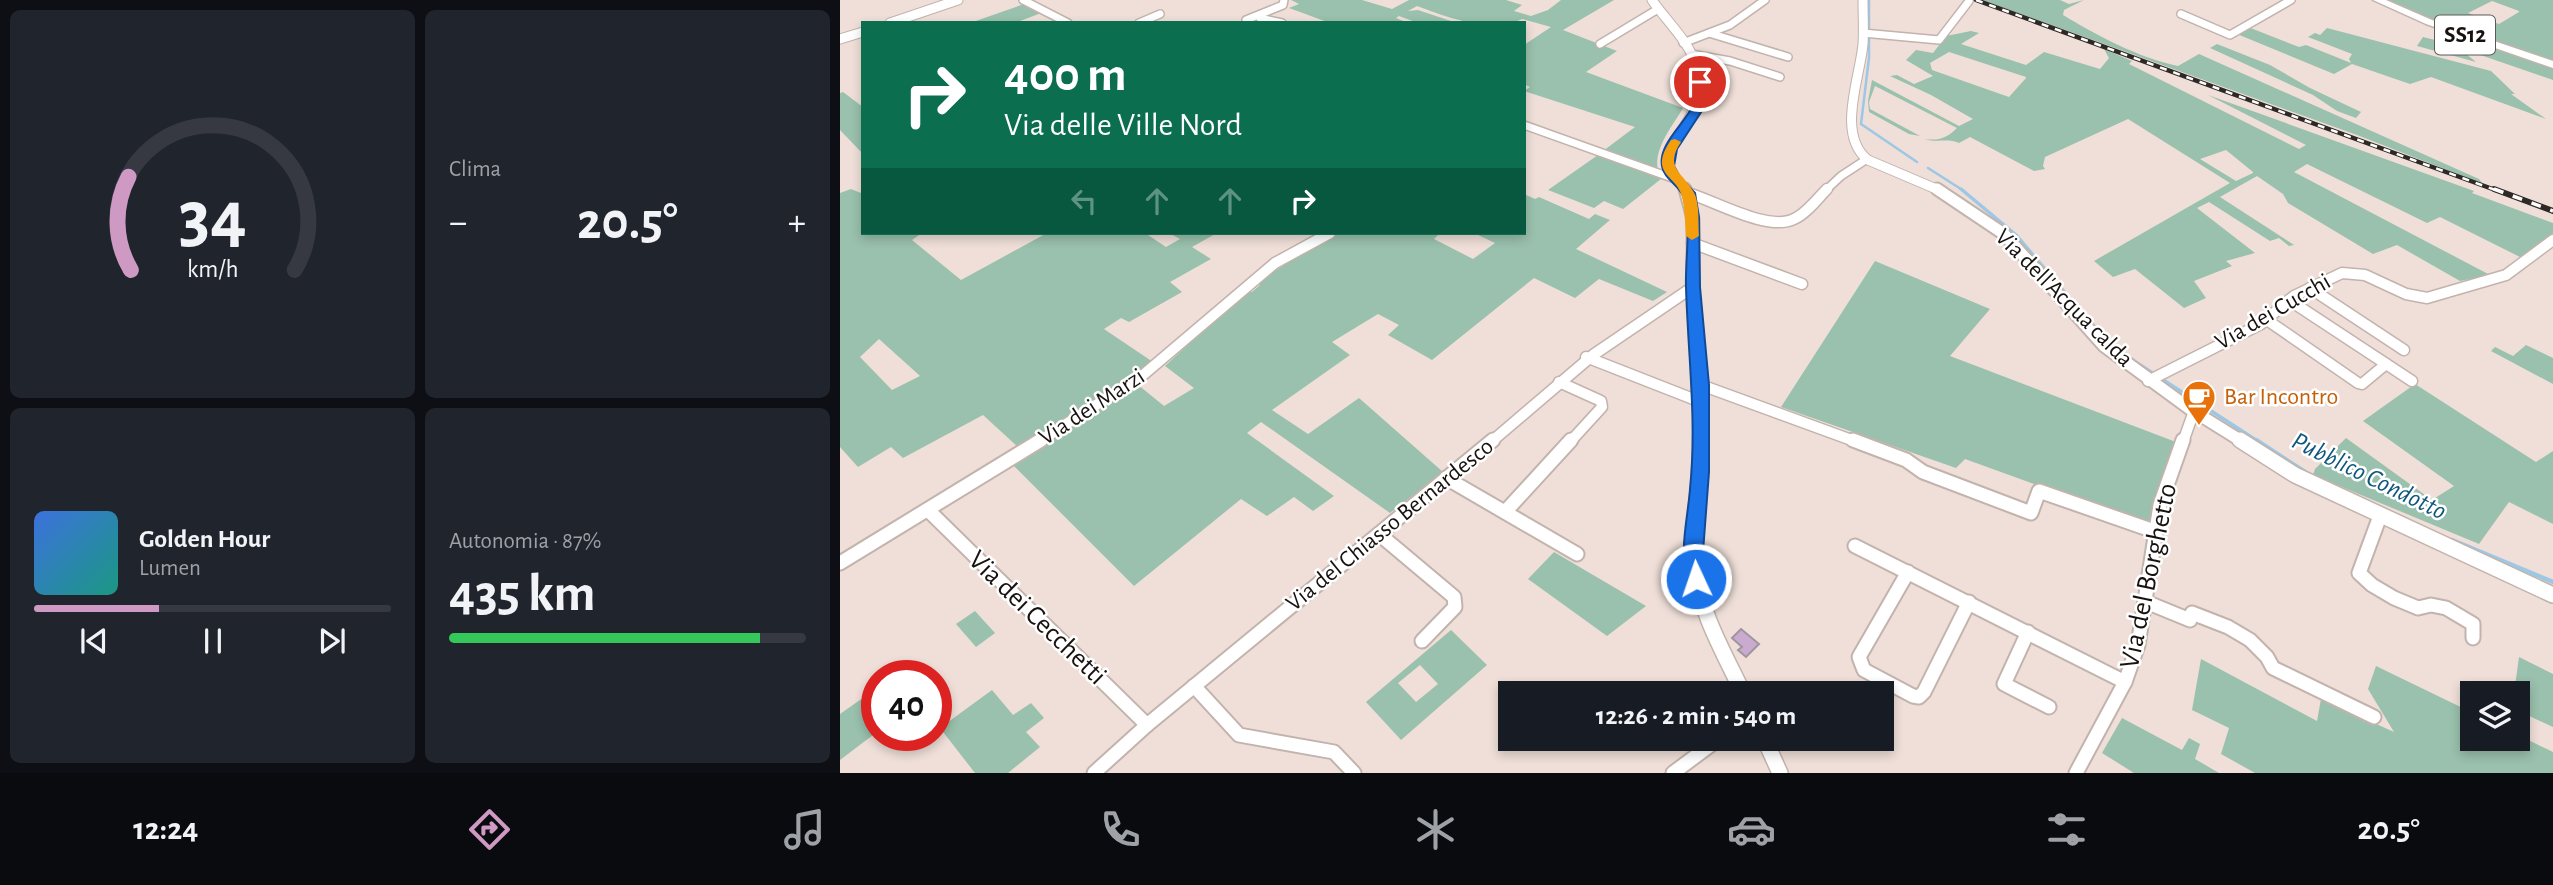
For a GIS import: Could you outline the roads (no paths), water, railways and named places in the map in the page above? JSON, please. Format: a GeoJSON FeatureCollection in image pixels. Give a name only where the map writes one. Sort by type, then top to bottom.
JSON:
{"type":"FeatureCollection","features":[{"type":"Feature","properties":{"kind":"main road","name":"SS12"},"geometry":{"type":"LineString","coordinates":[[2378,0],[2430,22],[2553,65]]}},
{"type":"Feature","properties":{"kind":"street"},"geometry":{"type":"LineString","coordinates":[[896,21],[958,0]]}},
{"type":"Feature","properties":{"kind":"street"},"geometry":{"type":"LineString","coordinates":[[1023,0],[1064,21]]}},
{"type":"Feature","properties":{"kind":"street"},"geometry":{"type":"LineString","coordinates":[[1245,21],[1283,5],[1284,0]]}},
{"type":"Feature","properties":{"kind":"street"},"geometry":{"type":"LineString","coordinates":[[1687,48],[1709,33],[1736,22],[1765,0]]}},
{"type":"Feature","properties":{"kind":"street"},"geometry":{"type":"LineString","coordinates":[[1600,44],[1655,5],[1687,48],[1699,74],[1702,97],[1671,149],[1668,166],[1675,179],[1688,193],[1760,218],[1787,223],[1796,219],[1841,176],[1867,159],[1855,145],[1852,121],[1866,33],[1863,0]]}},
{"type":"Feature","properties":{"kind":"street"},"geometry":{"type":"LineString","coordinates":[[2182,14],[2230,35],[2291,0]]}},
{"type":"Feature","properties":{"kind":"street"},"geometry":{"type":"LineString","coordinates":[[1866,33],[1939,40],[1947,34],[1969,1]]}},
{"type":"Feature","properties":{"kind":"street"},"geometry":{"type":"LineString","coordinates":[[1144,21],[1160,15]]}},
{"type":"Feature","properties":{"kind":"street"},"geometry":{"type":"LineString","coordinates":[[1247,21],[1263,17],[1276,21]]}},
{"type":"Feature","properties":{"kind":"street"},"geometry":{"type":"LineString","coordinates":[[840,39],[861,33]]}},
{"type":"Feature","properties":{"kind":"street"},"geometry":{"type":"LineString","coordinates":[[1709,33],[1788,57]]}},
{"type":"Feature","properties":{"kind":"street"},"geometry":{"type":"LineString","coordinates":[[1687,48],[1780,77]]}},
{"type":"Feature","properties":{"kind":"street"},"geometry":{"type":"LineString","coordinates":[[1526,126],[1675,179]]}},
{"type":"Feature","properties":{"kind":"street","name":"Via dell'Acqua calda"},"geometry":{"type":"LineString","coordinates":[[1867,159],[1939,190],[2004,234],[2105,346],[2148,381],[2194,411],[2295,475],[2553,595]]}},
{"type":"Feature","properties":{"kind":"street"},"geometry":{"type":"LineString","coordinates":[[1688,193],[1693,217],[1693,287],[1701,385],[1701,472],[1694,552],[1696,579],[1704,606],[1738,681]]}},
{"type":"Feature","properties":{"kind":"street","name":"Via dei Marzi"},"geometry":{"type":"LineString","coordinates":[[840,563],[929,511],[1143,375],[1275,263],[1326,235]]}},
{"type":"Feature","properties":{"kind":"street","name":"Via dei Cucchi"},"geometry":{"type":"LineString","coordinates":[[2148,381],[2267,320],[2289,300],[2342,273],[2356,273],[2406,294],[2427,298],[2506,275],[2553,240]]}},
{"type":"Feature","properties":{"kind":"street"},"geometry":{"type":"LineString","coordinates":[[1692,243],[1802,284]]}},
{"type":"Feature","properties":{"kind":"street","name":"Via del Chiasso Bernardesco"},"geometry":{"type":"LineString","coordinates":[[1094,773],[1147,725],[1447,478],[1586,357],[1631,324],[1693,287]]}},
{"type":"Feature","properties":{"kind":"street"},"geometry":{"type":"LineString","coordinates":[[2310,288],[2404,350]]}},
{"type":"Feature","properties":{"kind":"street"},"geometry":{"type":"LineString","coordinates":[[2289,300],[2412,381]]}},
{"type":"Feature","properties":{"kind":"street"},"geometry":{"type":"LineString","coordinates":[[2267,320],[2358,383],[2362,384],[2386,364]]}},
{"type":"Feature","properties":{"kind":"street"},"geometry":{"type":"LineString","coordinates":[[1586,357],[1701,402]]}},
{"type":"Feature","properties":{"kind":"street"},"geometry":{"type":"LineString","coordinates":[[1505,512],[1602,407],[1601,401],[1559,382]]}},
{"type":"Feature","properties":{"kind":"street"},"geometry":{"type":"LineString","coordinates":[[1701,385],[1906,460],[1923,472],[2031,513],[2039,491],[2154,531]]}},
{"type":"Feature","properties":{"kind":"street","name":"Via del Borghetto"},"geometry":{"type":"LineString","coordinates":[[2076,773],[2125,682],[2138,645],[2160,505],[2194,411]]}},
{"type":"Feature","properties":{"kind":"street"},"geometry":{"type":"LineString","coordinates":[[1447,478],[1577,554]]}},
{"type":"Feature","properties":{"kind":"street","name":"Via dei Cecchetti"},"geometry":{"type":"LineString","coordinates":[[929,511],[1147,725]]}},
{"type":"Feature","properties":{"kind":"street"},"geometry":{"type":"LineString","coordinates":[[2379,516],[2359,573],[2361,576],[2379,590],[2418,608],[2425,603],[2432,603],[2468,619],[2473,624],[2473,638]]}},
{"type":"Feature","properties":{"kind":"street"},"geometry":{"type":"LineString","coordinates":[[1379,534],[1454,597],[1455,607],[1422,641]]}},
{"type":"Feature","properties":{"kind":"street"},"geometry":{"type":"LineString","coordinates":[[1855,546],[2125,682]]}},
{"type":"Feature","properties":{"kind":"street"},"geometry":{"type":"LineString","coordinates":[[1909,572],[1859,657],[1864,670],[1913,695],[1919,697],[1924,692],[1969,602]]}},
{"type":"Feature","properties":{"kind":"street"},"geometry":{"type":"LineString","coordinates":[[2146,602],[2183,619],[2190,620],[2192,613],[2226,625],[2268,655],[2273,668],[2374,717]]}},
{"type":"Feature","properties":{"kind":"street"},"geometry":{"type":"LineString","coordinates":[[2028,632],[2004,684],[2049,707]]}},
{"type":"Feature","properties":{"kind":"street"},"geometry":{"type":"LineString","coordinates":[[1194,687],[1239,735],[1334,752],[1354,773]]}},
{"type":"Feature","properties":{"kind":"street"},"geometry":{"type":"LineString","coordinates":[[1673,773],[1703,751]]}},
{"type":"Feature","properties":{"kind":"street"},"geometry":{"type":"LineString","coordinates":[[1770,751],[1780,773]]}},
{"type":"Feature","properties":{"kind":"waterway","name":"Pubblico Condotto"},"geometry":{"type":"LineString","coordinates":[[1869,0],[1869,58],[1861,124],[1917,162]]}},
{"type":"Feature","properties":{"kind":"waterway","name":"Pubblico Condotto"},"geometry":{"type":"LineString","coordinates":[[1928,168],[1961,189]]}},
{"type":"Feature","properties":{"kind":"waterway","name":"Pubblico Condotto"},"geometry":{"type":"LineString","coordinates":[[1961,189],[2016,235],[2088,320]]}},
{"type":"Feature","properties":{"kind":"waterway","name":"Pubblico Condotto"},"geometry":{"type":"LineString","coordinates":[[2095,328],[2134,361],[2259,442]]}},
{"type":"Feature","properties":{"kind":"waterway","name":"Pubblico Condotto"},"geometry":{"type":"LineString","coordinates":[[2256,440],[2305,472]]}},
{"type":"Feature","properties":{"kind":"waterway","name":"Pubblico Condotto"},"geometry":{"type":"LineString","coordinates":[[2452,540],[2553,582]]}},
{"type":"Feature","properties":{"kind":"railway"},"geometry":{"type":"LineString","coordinates":[[1976,0],[2498,191]]}},
{"type":"Feature","properties":{"kind":"railway"},"geometry":{"type":"LineString","coordinates":[[2494,189],[2553,211]]}},
{"type":"Feature","properties":{"kind":"place","name":"Bar Incontro"},"geometry":{"type":"Point","coordinates":[2199,427]}}]}
